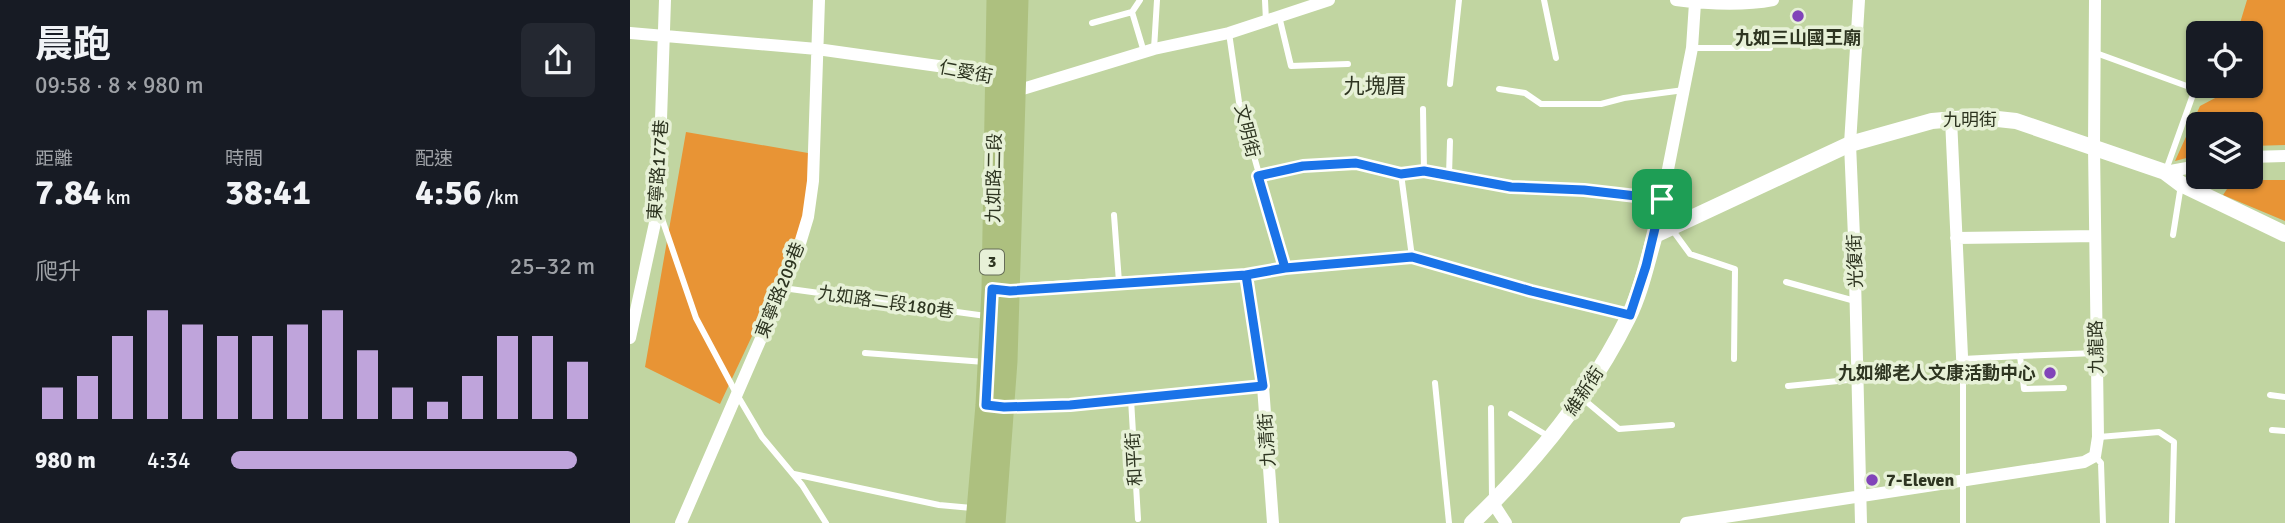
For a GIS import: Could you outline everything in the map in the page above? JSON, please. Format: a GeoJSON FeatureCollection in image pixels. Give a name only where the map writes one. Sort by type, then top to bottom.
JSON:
{"type":"FeatureCollection","features":[{"type":"Feature","properties":{"kind":"main road","name":"九如路二段"},"geometry":{"type":"LineString","coordinates":[[977,516],[995,406],[986,363],[990,317],[1001,290],[995,74],[997,0]]}},
{"type":"Feature","properties":{"kind":"main road","name":"九如路二段"},"geometry":{"type":"LineString","coordinates":[[995,523],[995,406],[1016,91],[1018,0]]}},
{"type":"Feature","properties":{"kind":"street","name":"東寧路177巷"},"geometry":{"type":"LineString","coordinates":[[630,338],[658,209],[665,0]]}},
{"type":"Feature","properties":{"kind":"street","name":"東寧路209巷"},"geometry":{"type":"LineString","coordinates":[[681,523],[795,260],[808,217],[813,181],[819,0]]}},
{"type":"Feature","properties":{"kind":"street","name":"仁愛街"},"geometry":{"type":"LineString","coordinates":[[630,33],[817,49],[995,74],[1016,91],[1149,51],[1229,33],[1329,0]]}},
{"type":"Feature","properties":{"kind":"street"},"geometry":{"type":"LineString","coordinates":[[1676,0],[1754,4],[1773,0]]}},
{"type":"Feature","properties":{"kind":"street","name":"光復街"},"geometry":{"type":"LineString","coordinates":[[1859,0],[1850,144],[1861,523]]}},
{"type":"Feature","properties":{"kind":"street","name":"九龍路"},"geometry":{"type":"LineString","coordinates":[[2095,0],[2098,437],[2095,456]]}},
{"type":"Feature","properties":{"kind":"street"},"geometry":{"type":"LineString","coordinates":[[1655,235],[1692,48],[1695,3]]}},
{"type":"Feature","properties":{"kind":"street","name":"九明街"},"geometry":{"type":"LineString","coordinates":[[1655,235],[1850,144],[1932,121],[1979,117],[2015,121],[2165,172],[2181,184],[2285,234]]}},
{"type":"Feature","properties":{"kind":"street"},"geometry":{"type":"LineString","coordinates":[[1951,119],[1963,378]]}},
{"type":"Feature","properties":{"kind":"street"},"geometry":{"type":"LineString","coordinates":[[2263,157],[2285,156]]}},
{"type":"Feature","properties":{"kind":"street"},"geometry":{"type":"LineString","coordinates":[[2165,172],[2186,168]]}},
{"type":"Feature","properties":{"kind":"street","name":"維新街"},"geometry":{"type":"LineString","coordinates":[[1472,523],[1493,503],[1582,398],[1630,315],[1655,235]]}},
{"type":"Feature","properties":{"kind":"street"},"geometry":{"type":"LineString","coordinates":[[1956,239],[2095,236]]}},
{"type":"Feature","properties":{"kind":"street"},"geometry":{"type":"LineString","coordinates":[[1001,290],[1246,275],[1285,268],[1412,257],[1531,291],[1630,315]]}},
{"type":"Feature","properties":{"kind":"street","name":"九清街"},"geometry":{"type":"LineString","coordinates":[[1246,275],[1263,386],[1273,523]]}},
{"type":"Feature","properties":{"kind":"street"},"geometry":{"type":"LineString","coordinates":[[1686,523],[2084,462],[2095,456]]}},
{"type":"Feature","properties":{"kind":"street"},"geometry":{"type":"LineString","coordinates":[[1493,503],[1506,523]]}},
{"type":"Feature","properties":{"kind":"lane"},"geometry":{"type":"LineString","coordinates":[[1092,23],[1132,12],[1140,0]]}},
{"type":"Feature","properties":{"kind":"lane"},"geometry":{"type":"LineString","coordinates":[[1149,51],[1157,0]]}},
{"type":"Feature","properties":{"kind":"lane"},"geometry":{"type":"LineString","coordinates":[[1265,0],[1266,21]]}},
{"type":"Feature","properties":{"kind":"lane"},"geometry":{"type":"LineString","coordinates":[[1450,84],[1459,0]]}},
{"type":"Feature","properties":{"kind":"lane"},"geometry":{"type":"LineString","coordinates":[[1544,0],[1556,58]]}},
{"type":"Feature","properties":{"kind":"lane"},"geometry":{"type":"LineString","coordinates":[[1132,12],[1149,51]]}},
{"type":"Feature","properties":{"kind":"lane"},"geometry":{"type":"LineString","coordinates":[[1279,16],[1291,66],[1348,64]]}},
{"type":"Feature","properties":{"kind":"lane","name":"文明街"},"geometry":{"type":"LineString","coordinates":[[1229,33],[1239,102],[1285,268]]}},
{"type":"Feature","properties":{"kind":"lane"},"geometry":{"type":"LineString","coordinates":[[1692,48],[1770,48]]}},
{"type":"Feature","properties":{"kind":"lane"},"geometry":{"type":"LineString","coordinates":[[2094,53],[2195,89],[2165,172]]}},
{"type":"Feature","properties":{"kind":"lane"},"geometry":{"type":"LineString","coordinates":[[1499,89],[1525,93],[1541,104],[1601,104],[1684,90]]}},
{"type":"Feature","properties":{"kind":"lane"},"geometry":{"type":"LineString","coordinates":[[1423,109],[1424,171]]}},
{"type":"Feature","properties":{"kind":"lane"},"geometry":{"type":"LineString","coordinates":[[1449,176],[1450,141]]}},
{"type":"Feature","properties":{"kind":"lane"},"geometry":{"type":"LineString","coordinates":[[1258,176],[1303,166],[1356,163],[1401,174],[1424,171],[1511,187],[1584,190],[1662,199]]}},
{"type":"Feature","properties":{"kind":"lane"},"geometry":{"type":"LineString","coordinates":[[1401,174],[1412,257]]}},
{"type":"Feature","properties":{"kind":"lane"},"geometry":{"type":"LineString","coordinates":[[2173,235],[2181,184]]}},
{"type":"Feature","properties":{"kind":"lane"},"geometry":{"type":"LineString","coordinates":[[658,209],[696,318],[736,393],[762,437],[826,523]]}},
{"type":"Feature","properties":{"kind":"lane"},"geometry":{"type":"LineString","coordinates":[[1114,215],[1119,282]]}},
{"type":"Feature","properties":{"kind":"lane"},"geometry":{"type":"LineString","coordinates":[[1671,227],[1690,254],[1735,269],[1734,359]]}},
{"type":"Feature","properties":{"kind":"lane"},"geometry":{"type":"LineString","coordinates":[[1786,282],[1856,301]]}},
{"type":"Feature","properties":{"kind":"lane","name":"九如路二段180巷"},"geometry":{"type":"LineString","coordinates":[[783,288],[990,317]]}},
{"type":"Feature","properties":{"kind":"lane"},"geometry":{"type":"LineString","coordinates":[[865,353],[986,363]]}},
{"type":"Feature","properties":{"kind":"lane"},"geometry":{"type":"LineString","coordinates":[[1962,359],[2096,353]]}},
{"type":"Feature","properties":{"kind":"lane"},"geometry":{"type":"LineString","coordinates":[[2020,356],[2024,389],[2064,388]]}},
{"type":"Feature","properties":{"kind":"lane"},"geometry":{"type":"LineString","coordinates":[[1963,378],[1963,523]]}},
{"type":"Feature","properties":{"kind":"lane"},"geometry":{"type":"LineString","coordinates":[[1788,386],[1858,379]]}},
{"type":"Feature","properties":{"kind":"lane"},"geometry":{"type":"LineString","coordinates":[[1435,383],[1449,523]]}},
{"type":"Feature","properties":{"kind":"lane"},"geometry":{"type":"LineString","coordinates":[[995,406],[1131,399],[1263,386]]}},
{"type":"Feature","properties":{"kind":"lane"},"geometry":{"type":"LineString","coordinates":[[2270,395],[2285,397]]}},
{"type":"Feature","properties":{"kind":"lane"},"geometry":{"type":"LineString","coordinates":[[1582,398],[1619,429],[1672,425]]}},
{"type":"Feature","properties":{"kind":"lane","name":"和平街"},"geometry":{"type":"LineString","coordinates":[[1131,399],[1138,519]]}},
{"type":"Feature","properties":{"kind":"lane"},"geometry":{"type":"LineString","coordinates":[[1491,408],[1493,503]]}},
{"type":"Feature","properties":{"kind":"lane"},"geometry":{"type":"LineString","coordinates":[[1511,414],[1550,437]]}},
{"type":"Feature","properties":{"kind":"lane"},"geometry":{"type":"LineString","coordinates":[[2272,430],[2285,431]]}},
{"type":"Feature","properties":{"kind":"lane"},"geometry":{"type":"LineString","coordinates":[[2098,437],[2159,432],[2174,442],[2172,523]]}},
{"type":"Feature","properties":{"kind":"lane"},"geometry":{"type":"LineString","coordinates":[[2095,456],[2101,463],[2103,523]]}},
{"type":"Feature","properties":{"kind":"lane"},"geometry":{"type":"LineString","coordinates":[[792,474],[939,505],[977,516]]}},
{"type":"Feature","properties":{"kind":"shaded area"},"geometry":{"type":"Polygon","coordinates":[[[2247,0],[2285,0],[2285,145],[2263,146],[2263,112],[2197,112],[2200,106],[2215,98],[2263,98],[2263,21],[2241,21],[2247,0]]]}},
{"type":"Feature","properties":{"kind":"shaded area"},"geometry":{"type":"Polygon","coordinates":[[[686,132],[808,153],[808,217],[720,404],[645,367],[686,132]]]}},
{"type":"Feature","properties":{"kind":"shaded area"},"geometry":{"type":"Polygon","coordinates":[[[2186,137],[2186,158],[2175,161],[2186,137]]]}},
{"type":"Feature","properties":{"kind":"shaded area"},"geometry":{"type":"Polygon","coordinates":[[[2263,180],[2285,180],[2285,221],[2223,195],[2227,189],[2263,189],[2263,180]]]}},
{"type":"Feature","properties":{"kind":"place","name":"九如三山國王廟"},"geometry":{"type":"Point","coordinates":[1798,16]}},
{"type":"Feature","properties":{"kind":"place","name":"九如鄉老人文康活動中心"},"geometry":{"type":"Point","coordinates":[2050,373]}},
{"type":"Feature","properties":{"kind":"place","name":"7-Eleven"},"geometry":{"type":"Point","coordinates":[1872,480]}},
{"type":"Feature","properties":{"kind":"district","name":"九塊厝"},"geometry":{"type":"Point","coordinates":[1375,86]}},
{"type":"Feature","properties":{"kind":"route"},"geometry":{"type":"LineString","coordinates":[[1662,199],[1584,190],[1511,187],[1424,171],[1401,174],[1356,163],[1303,166],[1258,176],[1285,268],[1246,275],[1263,386],[1070,405],[986,405],[986,363],[992,289],[1010,291],[1246,275],[1285,268],[1412,257],[1531,291],[1630,315],[1655,235],[1662,199]]}}]}
